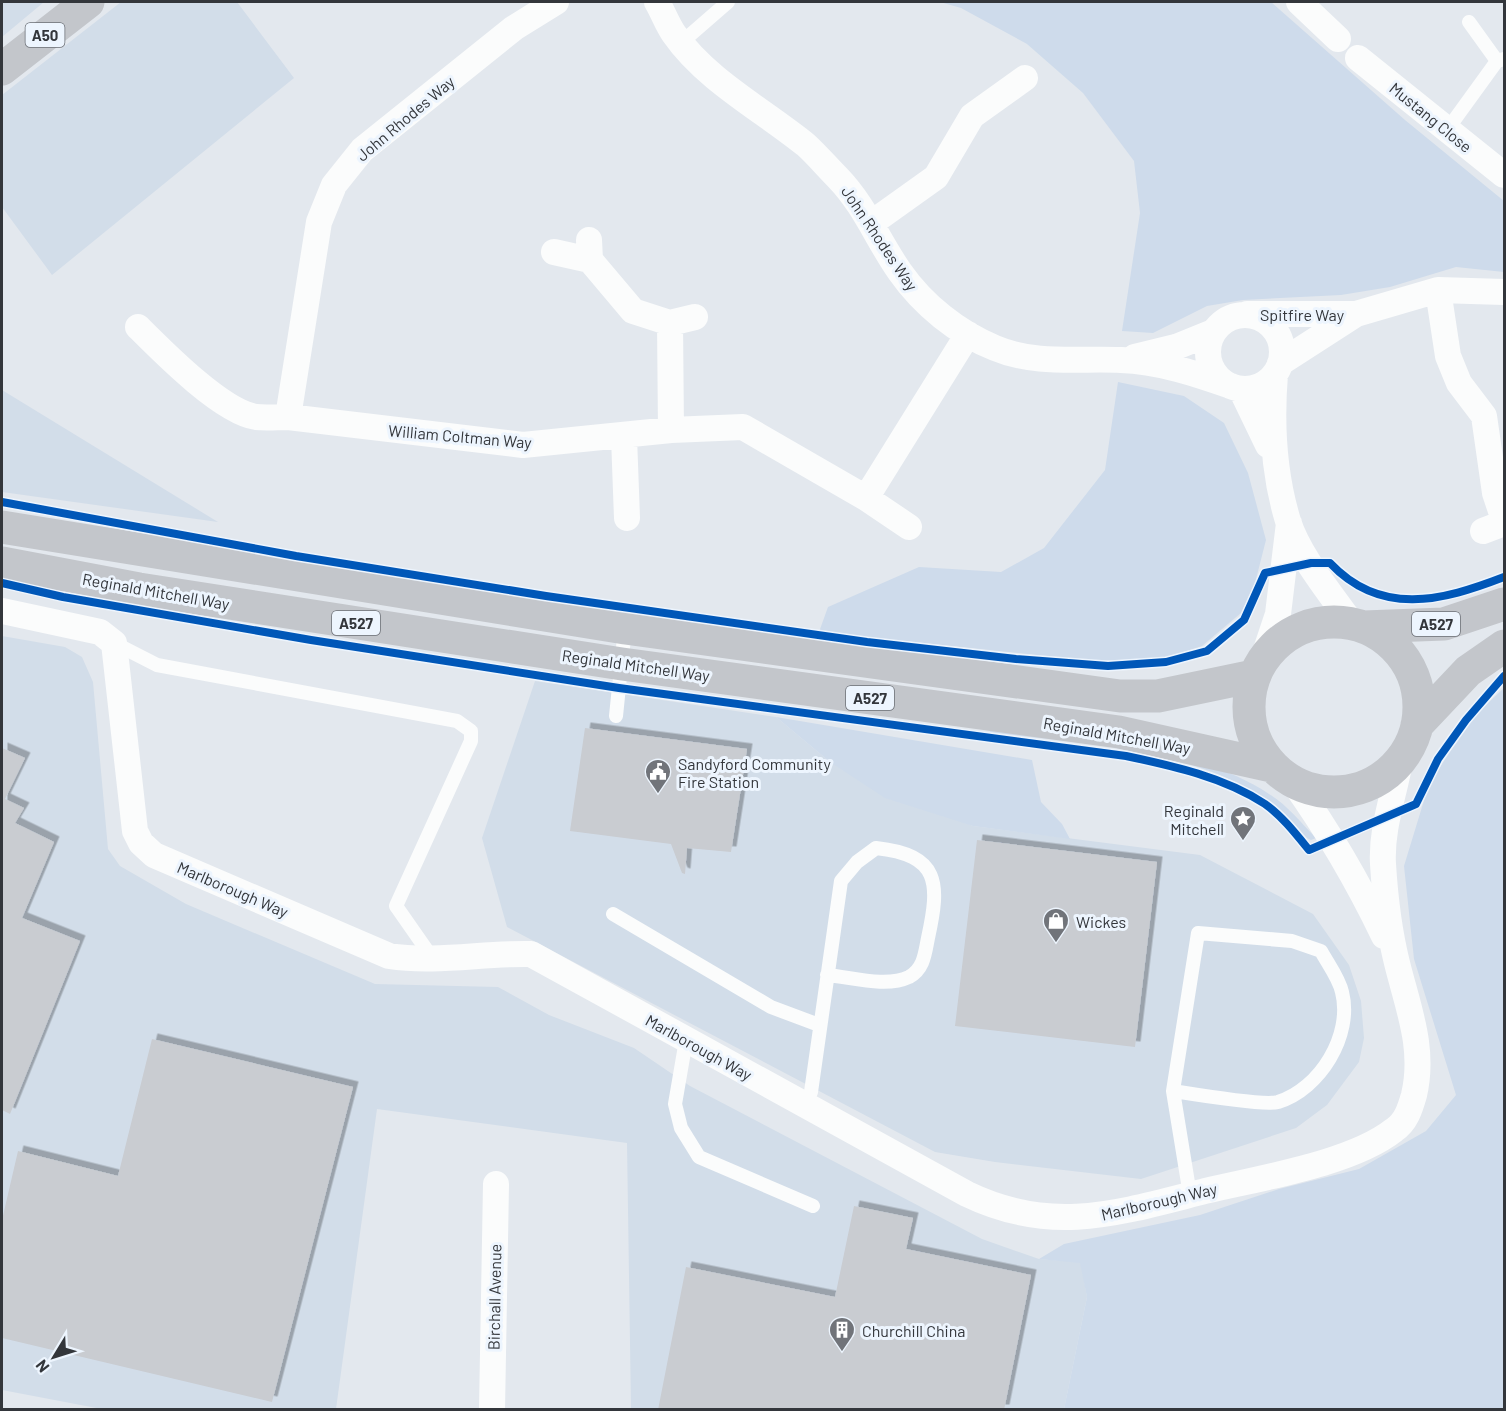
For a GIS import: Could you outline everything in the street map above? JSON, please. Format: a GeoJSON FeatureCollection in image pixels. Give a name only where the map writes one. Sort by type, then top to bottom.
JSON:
{"type":"FeatureCollection","features":[{"type":"Feature","properties":{"kind":"main road","name":"A50"},"geometry":{"type":"LineString","coordinates":[[2,69],[88,2]]}},
{"type":"Feature","properties":{"kind":"main road","name":"A527"},"geometry":{"type":"LineString","coordinates":[[2,527],[625,628],[1120,696],[1158,696],[1258,668]]}},
{"type":"Feature","properties":{"kind":"main road","name":"Reginald Mitchell Way"},"geometry":{"type":"LineString","coordinates":[[2,563],[140,589],[622,664],[1119,732],[1283,774]]}},
{"type":"Feature","properties":{"kind":"main road","name":"A527"},"geometry":{"type":"LineString","coordinates":[[1358,626],[1444,624],[1504,604]]}},
{"type":"Feature","properties":{"kind":"main road"},"geometry":{"type":"LineString","coordinates":[[1318,623],[1358,626],[1388,641],[1405,661],[1417,691],[1417,725],[1412,742],[1400,761],[1375,782],[1348,792],[1326,793],[1283,774],[1259,749],[1250,723],[1249,694],[1258,668],[1282,639],[1297,630],[1318,623]]}},
{"type":"Feature","properties":{"kind":"main road"},"geometry":{"type":"LineString","coordinates":[[1417,725],[1468,671],[1504,646]]}},
{"type":"Feature","properties":{"kind":"street","name":"John Rhodes Way"},"geometry":{"type":"LineString","coordinates":[[288,417],[319,222],[334,185],[362,150],[514,28],[556,2]]}},
{"type":"Feature","properties":{"kind":"street","name":"John Rhodes Way"},"geometry":{"type":"LineString","coordinates":[[657,2],[674,34],[682,42],[750,105],[807,146],[846,186],[873,222],[900,272],[924,301],[946,321],[996,349],[1029,357],[1054,361],[1123,360],[1197,374],[1236,388]]}},
{"type":"Feature","properties":{"kind":"street"},"geometry":{"type":"LineString","coordinates":[[1299,2],[1338,39]]}},
{"type":"Feature","properties":{"kind":"street","name":"Mustang Close"},"geometry":{"type":"LineString","coordinates":[[1358,58],[1504,175]]}},
{"type":"Feature","properties":{"kind":"street"},"geometry":{"type":"LineString","coordinates":[[873,222],[936,177],[972,116],[1025,78]]}},
{"type":"Feature","properties":{"kind":"street"},"geometry":{"type":"LineString","coordinates":[[554,252],[590,250],[633,311],[670,322],[695,316]]}},
{"type":"Feature","properties":{"kind":"street"},"geometry":{"type":"LineString","coordinates":[[1438,290],[1448,356],[1459,383],[1484,416],[1495,493],[1497,525]]}},
{"type":"Feature","properties":{"kind":"street","name":"Spitfire Way"},"geometry":{"type":"LineString","coordinates":[[1247,314],[1356,314],[1438,290],[1504,292]]}},
{"type":"Feature","properties":{"kind":"street"},"geometry":{"type":"LineString","coordinates":[[1276,465],[1236,388],[1216,375],[1208,359],[1208,345],[1214,332],[1221,323],[1233,316],[1247,314],[1263,319],[1273,327],[1281,344],[1272,403],[1276,465],[1289,523],[1311,563],[1358,626]]}},
{"type":"Feature","properties":{"kind":"street","name":"Spitfire Way"},"geometry":{"type":"LineString","coordinates":[[1278,369],[1356,314]]}},
{"type":"Feature","properties":{"kind":"street"},"geometry":{"type":"LineString","coordinates":[[670,322],[671,430]]}},
{"type":"Feature","properties":{"kind":"street","name":"William Coltman Way"},"geometry":{"type":"LineString","coordinates":[[138,327],[171,360],[225,402],[254,417],[288,417],[523,445],[624,437],[671,430],[743,427],[866,498],[909,527]]}},
{"type":"Feature","properties":{"kind":"street","name":"John Rhodes Way"},"geometry":{"type":"LineString","coordinates":[[1123,360],[1163,351],[1214,332]]}},
{"type":"Feature","properties":{"kind":"street"},"geometry":{"type":"LineString","coordinates":[[866,498],[968,334]]}},
{"type":"Feature","properties":{"kind":"street"},"geometry":{"type":"LineString","coordinates":[[1236,388],[1262,385],[1278,369]]}},
{"type":"Feature","properties":{"kind":"street"},"geometry":{"type":"LineString","coordinates":[[624,437],[627,518]]}},
{"type":"Feature","properties":{"kind":"street"},"geometry":{"type":"LineString","coordinates":[[1258,668],[1278,614],[1289,523]]}},
{"type":"Feature","properties":{"kind":"street"},"geometry":{"type":"LineString","coordinates":[[2,611],[100,632],[114,643]]}},
{"type":"Feature","properties":{"kind":"street","name":"Marlborough Way"},"geometry":{"type":"LineString","coordinates":[[114,643],[135,831],[141,843],[154,855],[389,956],[417,960],[496,954],[531,954],[803,1106],[997,1209],[1042,1218],[1119,1213],[1334,1159],[1395,1130],[1409,1113],[1419,1069],[1417,1037],[1396,961],[1384,886],[1383,831],[1394,796],[1400,761]]}},
{"type":"Feature","properties":{"kind":"street","name":"Marlborough Way"},"geometry":{"type":"LineString","coordinates":[[1283,774],[1326,828],[1350,868],[1396,961]]}},
{"type":"Feature","properties":{"kind":"street","name":"Birchall Avenue"},"geometry":{"type":"LineString","coordinates":[[492,1410],[496,1184]]}},
{"type":"Feature","properties":{"kind":"lane"},"geometry":{"type":"LineString","coordinates":[[682,42],[728,2]]}},
{"type":"Feature","properties":{"kind":"lane"},"geometry":{"type":"LineString","coordinates":[[1447,130],[1501,60],[1469,22]]}},
{"type":"Feature","properties":{"kind":"lane"},"geometry":{"type":"LineString","coordinates":[[616,716],[625,628]]}},
{"type":"Feature","properties":{"kind":"lane"},"geometry":{"type":"LineString","coordinates":[[114,643],[157,665],[457,721],[471,731],[471,741],[396,906],[433,959]]}},
{"type":"Feature","properties":{"kind":"lane"},"geometry":{"type":"LineString","coordinates":[[803,1106],[811,1092],[819,1025],[841,881],[857,862],[876,848],[900,851],[920,861],[933,877],[936,902],[922,966],[909,977],[890,981],[827,975]]}},
{"type":"Feature","properties":{"kind":"lane"},"geometry":{"type":"LineString","coordinates":[[613,914],[771,1007],[819,1025]]}},
{"type":"Feature","properties":{"kind":"lane"},"geometry":{"type":"LineString","coordinates":[[1173,1091],[1276,1102],[1303,1089],[1327,1062],[1344,1029],[1342,992],[1321,951],[1293,941],[1198,933],[1173,1091],[1190,1195]]}},
{"type":"Feature","properties":{"kind":"lane"},"geometry":{"type":"LineString","coordinates":[[686,1040],[675,1104],[681,1128],[699,1157],[813,1206]]}},
{"type":"Feature","properties":{"kind":"shaded area"},"geometry":{"type":"Polygon","coordinates":[[[2,2],[44,2],[2,37],[2,2]]]}},
{"type":"Feature","properties":{"kind":"shaded area"},"geometry":{"type":"Polygon","coordinates":[[[121,2],[237,2],[294,78],[52,275],[2,207],[2,95],[121,2]]]}},
{"type":"Feature","properties":{"kind":"shaded area"},"geometry":{"type":"Polygon","coordinates":[[[940,2],[1271,2],[1405,120],[1504,201],[1504,272],[1456,267],[1390,287],[1341,295],[1243,300],[1207,306],[1153,333],[1122,331],[1140,213],[1134,161],[1083,93],[1027,44],[961,8],[940,2]]]}},
{"type":"Feature","properties":{"kind":"shaded area"},"geometry":{"type":"Polygon","coordinates":[[[1118,382],[1184,396],[1224,423],[1248,473],[1266,540],[1255,583],[1241,613],[1202,646],[1165,658],[1095,661],[819,632],[828,607],[919,567],[1001,572],[1044,548],[1105,470],[1118,382]]]}},
{"type":"Feature","properties":{"kind":"shaded area"},"geometry":{"type":"Polygon","coordinates":[[[2,390],[218,522],[2,492],[2,390]]]}},
{"type":"Feature","properties":{"kind":"shaded area"},"geometry":{"type":"Polygon","coordinates":[[[2,636],[65,647],[82,657],[93,682],[108,849],[120,866],[186,904],[375,984],[498,987],[549,1015],[634,1048],[690,1086],[982,1239],[1039,1259],[1081,1262],[1087,1297],[1064,1409],[631,1409],[627,1143],[377,1109],[336,1409],[107,1410],[2,1390],[2,636]]]}},
{"type":"Feature","properties":{"kind":"shaded area"},"geometry":{"type":"Polygon","coordinates":[[[535,681],[776,717],[830,762],[973,826],[1200,855],[1313,914],[1349,965],[1361,1001],[1364,1038],[1359,1062],[1327,1105],[1296,1128],[1141,1179],[995,1162],[935,1152],[507,927],[482,838],[535,681]]]}},
{"type":"Feature","properties":{"kind":"shaded area"},"geometry":{"type":"Polygon","coordinates":[[[1504,688],[1504,1409],[1064,1409],[1087,1297],[1080,1263],[1039,1259],[1064,1244],[1200,1215],[1279,1189],[1359,1169],[1426,1131],[1456,1095],[1414,959],[1404,866],[1429,784],[1472,718],[1504,688]]]}},
{"type":"Feature","properties":{"kind":"shaded area"},"geometry":{"type":"Polygon","coordinates":[[[776,717],[1032,760],[1041,802],[1062,824],[1070,839],[973,826],[885,798],[830,762],[776,717]]]}},
{"type":"Feature","properties":{"kind":"shaded area"},"geometry":{"type":"Polygon","coordinates":[[[991,727],[1097,740],[1172,755],[1208,765],[1241,778],[1276,798],[1316,838],[1311,840],[1307,838],[1284,813],[1267,800],[1236,782],[1203,769],[1169,758],[1133,751],[990,732],[991,727]]]}},
{"type":"Feature","properties":{"kind":"building","name":"Sandyford Community Fire Station"},"geometry":{"type":"Polygon","coordinates":[[[585,728],[747,749],[731,852],[687,848],[685,874],[682,873],[671,844],[570,831],[585,728]]]}},
{"type":"Feature","properties":{"kind":"building"},"geometry":{"type":"Polygon","coordinates":[[[2,748],[25,758],[5,799],[24,808],[15,823],[54,842],[22,918],[80,941],[10,1114],[2,1110],[2,748]]]}},
{"type":"Feature","properties":{"kind":"building","name":"Wickes"},"geometry":{"type":"Polygon","coordinates":[[[977,840],[1157,862],[1135,1047],[955,1026],[977,840]]]}},
{"type":"Feature","properties":{"kind":"building"},"geometry":{"type":"Polygon","coordinates":[[[152,1039],[353,1087],[272,1402],[2,1338],[2,1220],[18,1151],[118,1176],[152,1039]]]}},
{"type":"Feature","properties":{"kind":"building","name":"Churchill China"},"geometry":{"type":"Polygon","coordinates":[[[854,1206],[913,1218],[906,1249],[1031,1275],[1004,1410],[658,1410],[686,1267],[835,1297],[854,1206]]]}},
{"type":"Feature","properties":{"kind":"cycle path"},"geometry":{"type":"LineString","coordinates":[[2,502],[296,556],[546,596],[867,642],[1016,659],[1108,666],[1166,662],[1207,651],[1244,620],[1265,573],[1311,563],[1330,563],[1350,580],[1370,591],[1391,597],[1413,599],[1458,593],[1504,577]]}},
{"type":"Feature","properties":{"kind":"cycle path"},"geometry":{"type":"LineString","coordinates":[[2,583],[63,597],[311,640],[619,688],[1126,756],[1198,774],[1249,795],[1277,814],[1309,850],[1416,804],[1438,759],[1466,720],[1504,676]]}},
{"type":"Feature","properties":{"kind":"place","name":"Sandyford Community Fire Station"},"geometry":{"type":"Point","coordinates":[658,795]}},
{"type":"Feature","properties":{"kind":"place","name":"Reginald Mitchell"},"geometry":{"type":"Point","coordinates":[1243,842]}},
{"type":"Feature","properties":{"kind":"place","name":"Wickes"},"geometry":{"type":"Point","coordinates":[1056,944]}},
{"type":"Feature","properties":{"kind":"place","name":"Churchill China"},"geometry":{"type":"Point","coordinates":[842,1353]}}]}
